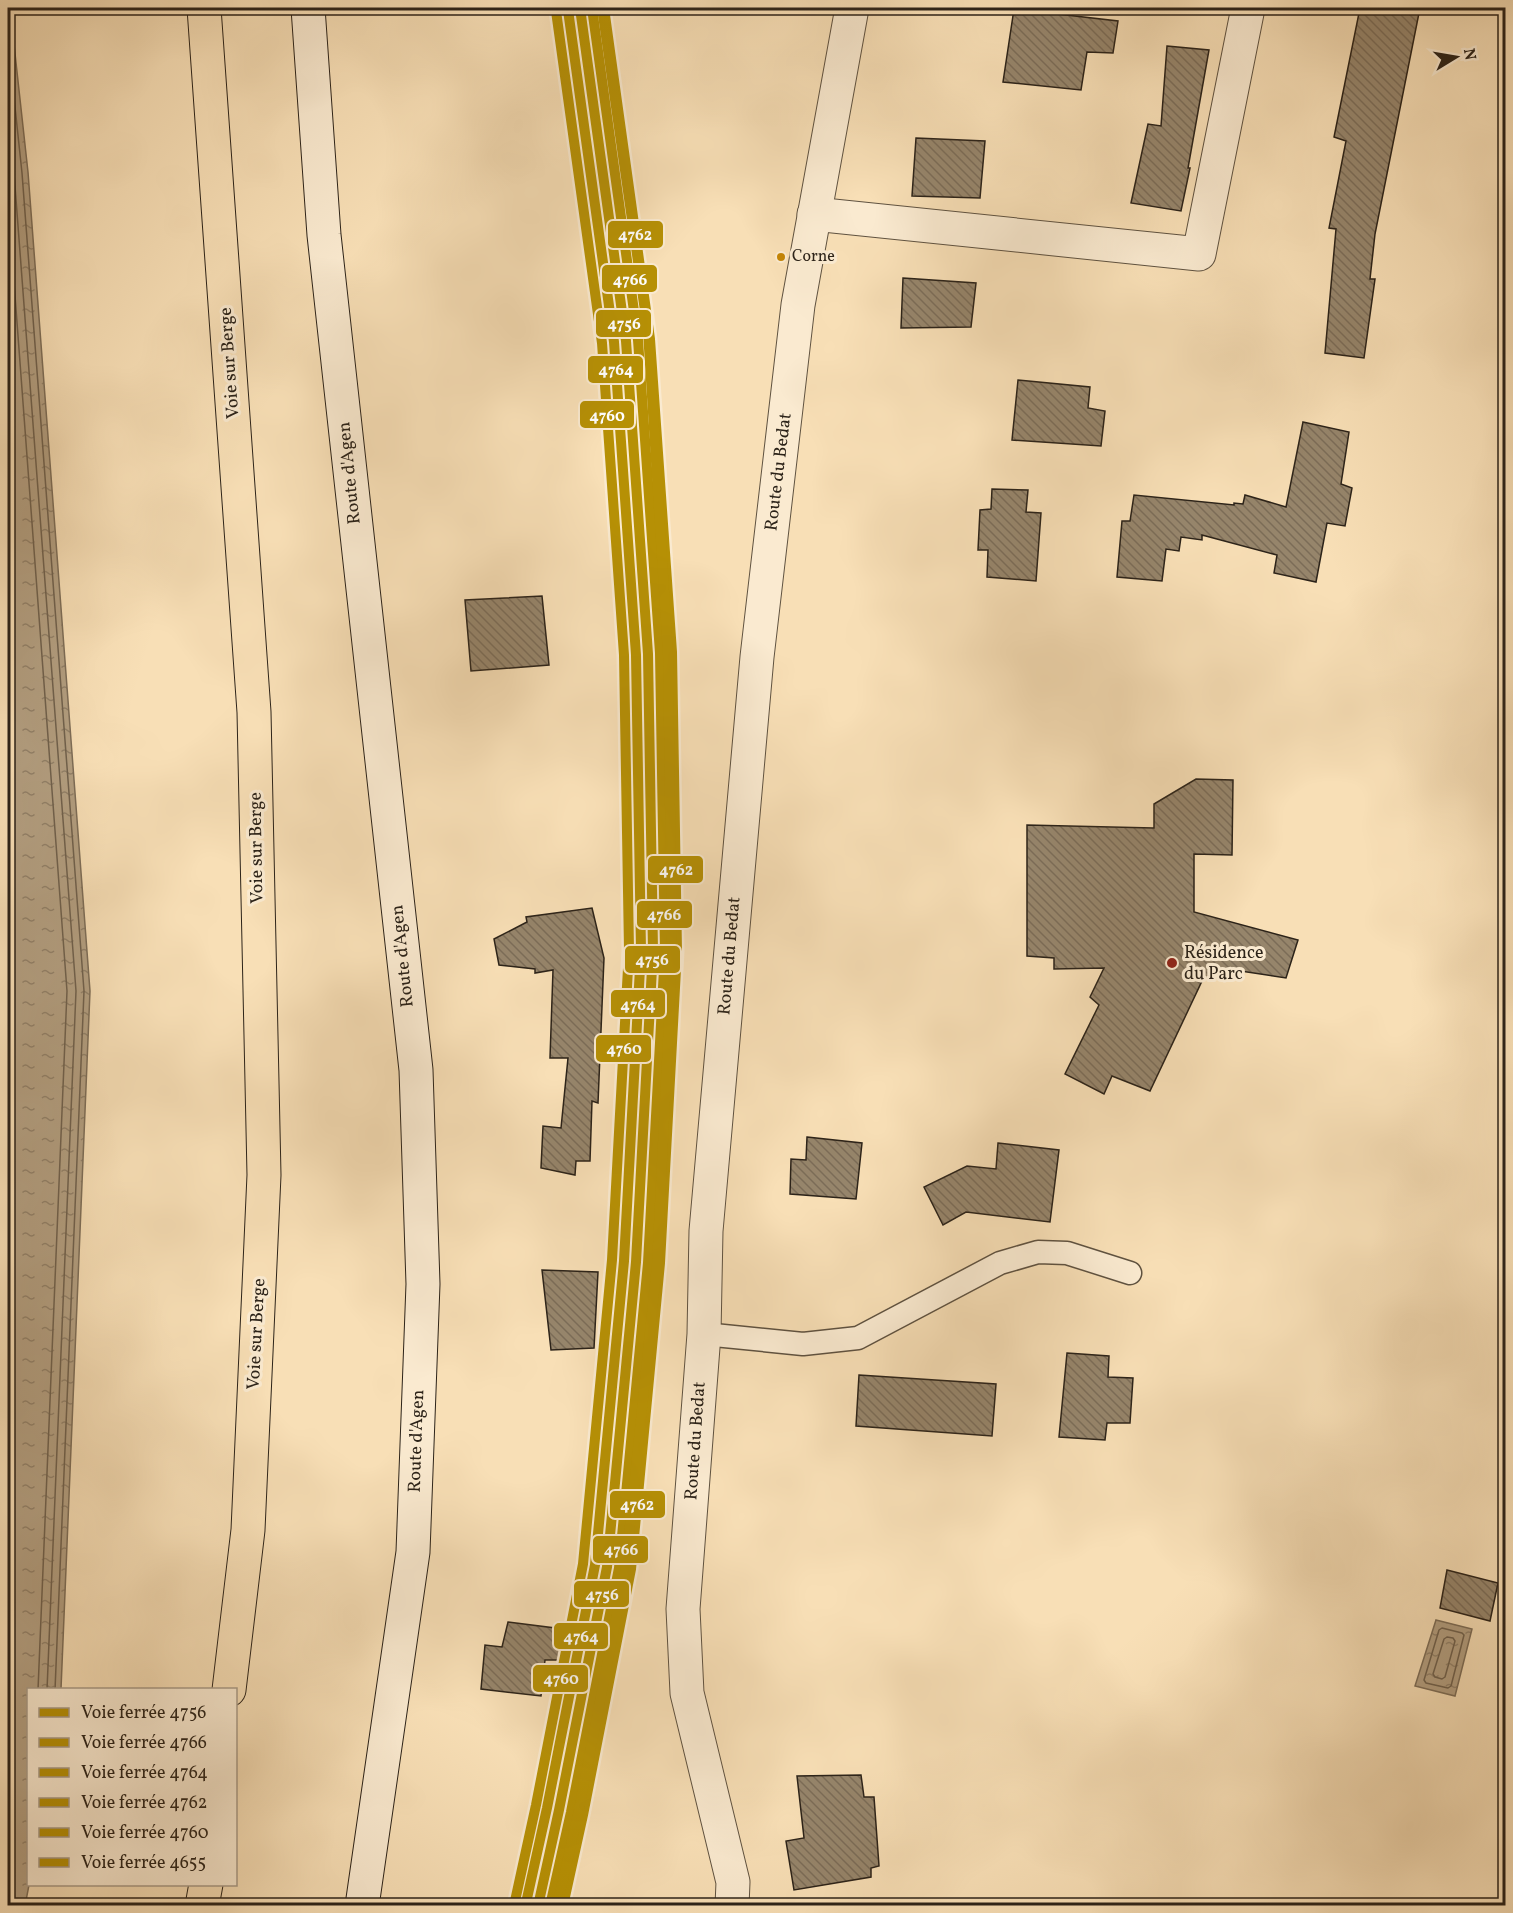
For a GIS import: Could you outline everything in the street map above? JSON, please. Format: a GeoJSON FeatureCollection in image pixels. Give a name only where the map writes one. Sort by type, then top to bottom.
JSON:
{"type":"FeatureCollection","features":[{"type":"Feature","properties":{"kind":"main road","name":"Voie sur Berge"},"geometry":{"type":"LineString","coordinates":[[204,8],[254,712],[264,1175],[248,1530],[230,1688]]}},
{"type":"Feature","properties":{"kind":"main road"},"geometry":{"type":"LineString","coordinates":[[202,1905],[206,1886]]}},
{"type":"Feature","properties":{"kind":"street","name":"Route d'Agen"},"geometry":{"type":"LineString","coordinates":[[308,8],[324,235],[416,1070],[422,1272],[413,1552],[362,1905]]}},
{"type":"Feature","properties":{"kind":"street","name":"Route du Bedat"},"geometry":{"type":"LineString","coordinates":[[732,1905],[733,1882],[687,1693],[683,1609],[704,1334],[706,1231],[757,657],[798,305],[852,8]]}},
{"type":"Feature","properties":{"kind":"street"},"geometry":{"type":"LineString","coordinates":[[814,214],[1199,255],[1248,8]]}},
{"type":"Feature","properties":{"kind":"lane"},"geometry":{"type":"LineString","coordinates":[[704,1334],[803,1344],[858,1338],[1000,1263],[1038,1252],[1067,1253],[1130,1273]]}},
{"type":"Feature","properties":{"kind":"water"},"geometry":{"type":"Polygon","coordinates":[[[8,8],[10,8],[28,172],[90,991],[61,1688],[27,1688],[27,1886],[29,1886],[25,1906],[8,1905],[8,8]]]}},
{"type":"Feature","properties":{"kind":"water"},"geometry":{"type":"Polygon","coordinates":[[[1436,1620],[1472,1629],[1455,1696],[1415,1686],[1436,1620]]]}},
{"type":"Feature","properties":{"kind":"building"},"geometry":{"type":"Polygon","coordinates":[[[1360,8],[1420,8],[1375,234],[1370,279],[1375,279],[1364,358],[1325,353],[1336,229],[1329,228],[1346,141],[1334,137],[1360,8]]]}},
{"type":"Feature","properties":{"kind":"building"},"geometry":{"type":"Polygon","coordinates":[[[1014,9],[1118,21],[1113,53],[1087,52],[1081,90],[1003,82],[1014,9]]]}},
{"type":"Feature","properties":{"kind":"building"},"geometry":{"type":"Polygon","coordinates":[[[1167,46],[1209,50],[1181,211],[1131,203],[1148,124],[1161,126],[1167,46]]]}},
{"type":"Feature","properties":{"kind":"building"},"geometry":{"type":"Polygon","coordinates":[[[916,138],[985,141],[980,198],[912,196],[916,138]]]}},
{"type":"Feature","properties":{"kind":"building"},"geometry":{"type":"Polygon","coordinates":[[[903,278],[976,283],[971,327],[901,328],[903,278]]]}},
{"type":"Feature","properties":{"kind":"building"},"geometry":{"type":"Polygon","coordinates":[[[1018,380],[1090,387],[1088,408],[1105,411],[1101,446],[1012,440],[1018,380]]]}},
{"type":"Feature","properties":{"kind":"building"},"geometry":{"type":"Polygon","coordinates":[[[1303,422],[1349,432],[1341,484],[1352,488],[1345,526],[1327,523],[1316,582],[1274,573],[1277,555],[1202,535],[1202,540],[1181,537],[1179,551],[1166,549],[1162,581],[1117,577],[1122,521],[1130,521],[1134,495],[1234,505],[1234,503],[1243,504],[1245,495],[1286,507],[1303,422]]]}},
{"type":"Feature","properties":{"kind":"building"},"geometry":{"type":"Polygon","coordinates":[[[992,489],[1028,490],[1026,512],[1041,513],[1036,581],[987,577],[988,550],[978,550],[980,510],[991,509],[992,489]]]}},
{"type":"Feature","properties":{"kind":"building"},"geometry":{"type":"Polygon","coordinates":[[[542,596],[549,665],[471,671],[465,600],[542,596]]]}},
{"type":"Feature","properties":{"kind":"building","name":"Résidence du Parc"},"geometry":{"type":"Polygon","coordinates":[[[1196,779],[1233,780],[1232,855],[1194,854],[1194,912],[1298,940],[1286,978],[1234,970],[1203,979],[1150,1091],[1112,1076],[1104,1094],[1065,1074],[1099,1005],[1090,997],[1104,968],[1054,969],[1054,958],[1027,956],[1027,825],[1154,828],[1154,804],[1196,779]]]}},
{"type":"Feature","properties":{"kind":"building"},"geometry":{"type":"Polygon","coordinates":[[[592,908],[604,958],[598,1103],[592,1101],[590,1161],[576,1161],[575,1175],[541,1168],[543,1126],[561,1128],[568,1058],[550,1058],[553,970],[535,973],[535,969],[499,965],[494,939],[527,922],[526,917],[592,908]]]}},
{"type":"Feature","properties":{"kind":"building"},"geometry":{"type":"Polygon","coordinates":[[[807,1137],[862,1143],[856,1199],[790,1194],[791,1159],[806,1160],[807,1137]]]}},
{"type":"Feature","properties":{"kind":"building"},"geometry":{"type":"Polygon","coordinates":[[[998,1143],[1059,1150],[1050,1222],[966,1212],[943,1225],[924,1187],[967,1166],[996,1169],[998,1143]]]}},
{"type":"Feature","properties":{"kind":"building"},"geometry":{"type":"Polygon","coordinates":[[[542,1270],[598,1272],[594,1348],[551,1350],[542,1270]]]}},
{"type":"Feature","properties":{"kind":"building"},"geometry":{"type":"Polygon","coordinates":[[[1067,1353],[1109,1356],[1108,1377],[1133,1378],[1130,1423],[1107,1423],[1105,1440],[1059,1437],[1067,1353]]]}},
{"type":"Feature","properties":{"kind":"building"},"geometry":{"type":"Polygon","coordinates":[[[859,1375],[996,1384],[992,1436],[856,1426],[859,1375]]]}},
{"type":"Feature","properties":{"kind":"building"},"geometry":{"type":"Polygon","coordinates":[[[1447,1570],[1498,1583],[1490,1621],[1440,1608],[1447,1570]]]}},
{"type":"Feature","properties":{"kind":"building"},"geometry":{"type":"Polygon","coordinates":[[[508,1622],[563,1629],[560,1660],[545,1660],[541,1696],[481,1689],[485,1645],[502,1647],[508,1622]]]}},
{"type":"Feature","properties":{"kind":"building"},"geometry":{"type":"Polygon","coordinates":[[[861,1775],[864,1797],[874,1797],[879,1866],[871,1868],[871,1877],[794,1890],[786,1841],[804,1838],[797,1776],[861,1775]]]}},
{"type":"Feature","properties":{"kind":"rail line","name":"4756"},"geometry":{"type":"LineString","coordinates":[[538,1906],[607,1567],[636,1262],[653,950],[648,654],[626,341],[580,8]]}},
{"type":"Feature","properties":{"kind":"rail line","name":"4766"},"geometry":{"type":"LineString","coordinates":[[550,1906],[619,1568],[648,1263],[665,951],[660,653],[638,340],[592,8]]}},
{"type":"Feature","properties":{"kind":"rail line","name":"4655"},"geometry":{"type":"LineString","coordinates":[[557,1906],[578,1814],[625,1573],[657,1264],[672,957],[668,655],[648,332],[602,8]]}},
{"type":"Feature","properties":{"kind":"rail line","name":"4762"},"geometry":{"type":"LineString","coordinates":[[563,1906],[631,1569],[660,1263],[677,951],[672,652],[650,339],[604,8]]}},
{"type":"Feature","properties":{"kind":"rail line","name":"4764"},"geometry":{"type":"LineString","coordinates":[[526,1903],[595,1565],[624,1261],[641,950],[636,655],[614,342],[568,10]]}},
{"type":"Feature","properties":{"kind":"rail line","name":"4760"},"geometry":{"type":"LineString","coordinates":[[515,1901],[583,1564],[612,1260],[629,950],[624,655],[602,343],[556,11]]}},
{"type":"Feature","properties":{"kind":"place","name":"Corne"},"geometry":{"type":"Point","coordinates":[781,257]}},
{"type":"Feature","properties":{"kind":"place","name":"Résidence du Parc"},"geometry":{"type":"Point","coordinates":[1172,963]}}]}
